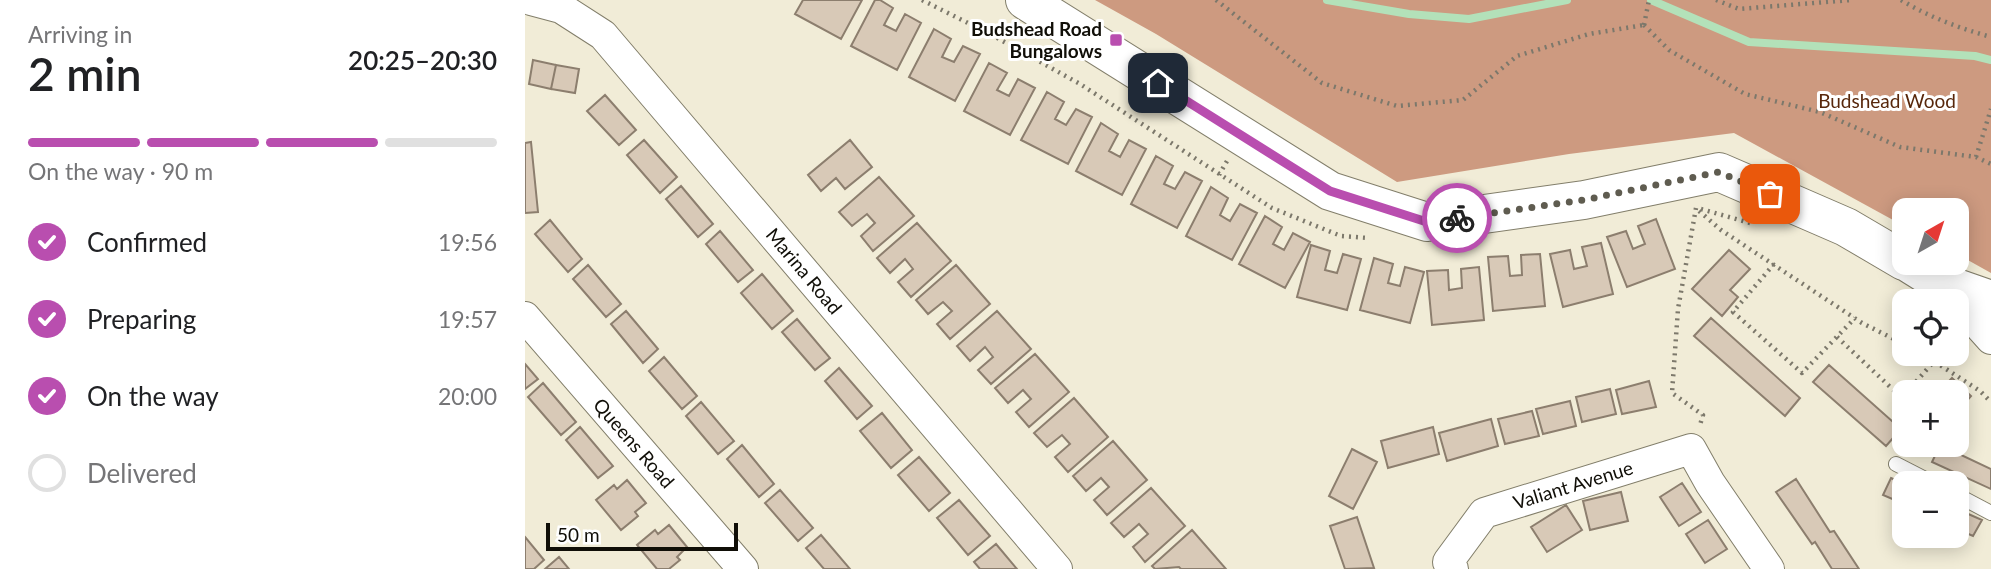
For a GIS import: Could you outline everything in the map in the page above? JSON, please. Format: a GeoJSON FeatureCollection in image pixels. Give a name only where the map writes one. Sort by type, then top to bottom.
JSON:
{"type":"FeatureCollection","features":[{"type":"Feature","properties":{"kind":"street","name":"Marina Road"},"geometry":{"type":"LineString","coordinates":[[531,0],[561,8],[603,35],[1057,569]]}},
{"type":"Feature","properties":{"kind":"street"},"geometry":{"type":"LineString","coordinates":[[1025,0],[1330,191],[1427,222],[1584,200],[1719,172],[1846,227],[1892,254]]}},
{"type":"Feature","properties":{"kind":"street"},"geometry":{"type":"LineString","coordinates":[[1927,275],[1939,282],[1991,300]]}},
{"type":"Feature","properties":{"kind":"street"},"geometry":{"type":"LineString","coordinates":[[1939,282],[1991,340]]}},
{"type":"Feature","properties":{"kind":"street","name":"Queens Road"},"geometry":{"type":"LineString","coordinates":[[525,317],[743,569]]}},
{"type":"Feature","properties":{"kind":"street"},"geometry":{"type":"LineString","coordinates":[[1691,449],[1769,569]]}},
{"type":"Feature","properties":{"kind":"street","name":"Valiant Avenue"},"geometry":{"type":"LineString","coordinates":[[1453,569],[1448,562],[1484,513],[1691,449]]}},
{"type":"Feature","properties":{"kind":"lane"},"geometry":{"type":"LineString","coordinates":[[1896,464],[1910,471]]}},
{"type":"Feature","properties":{"kind":"lane"},"geometry":{"type":"LineString","coordinates":[[1969,501],[1991,513]]}},
{"type":"Feature","properties":{"kind":"path"},"geometry":{"type":"LineString","coordinates":[[922,0],[1080,84],[1272,208]]}},
{"type":"Feature","properties":{"kind":"path"},"geometry":{"type":"LineString","coordinates":[[1216,0],[1322,83],[1397,106],[1463,100],[1517,56],[1589,34],[1644,25]]}},
{"type":"Feature","properties":{"kind":"path"},"geometry":{"type":"LineString","coordinates":[[1716,0],[1739,9],[1851,0]]}},
{"type":"Feature","properties":{"kind":"path"},"geometry":{"type":"LineString","coordinates":[[1901,0],[1920,12],[1991,37]]}},
{"type":"Feature","properties":{"kind":"path"},"geometry":{"type":"LineString","coordinates":[[1644,25],[1649,1]]}},
{"type":"Feature","properties":{"kind":"path"},"geometry":{"type":"LineString","coordinates":[[1644,25],[1669,50],[1745,94],[1820,112],[1900,147],[1976,157],[1991,164]]}},
{"type":"Feature","properties":{"kind":"path"},"geometry":{"type":"LineString","coordinates":[[1976,157],[1991,109]]}},
{"type":"Feature","properties":{"kind":"path"},"geometry":{"type":"LineString","coordinates":[[1691,449],[1703,415],[1672,393],[1678,309],[1696,208],[1721,230],[1855,318],[1892,338]]}},
{"type":"Feature","properties":{"kind":"path"},"geometry":{"type":"LineString","coordinates":[[1774,264],[1733,312],[1802,373],[1855,318]]}},
{"type":"Feature","properties":{"kind":"path"},"geometry":{"type":"LineString","coordinates":[[1837,337],[1892,389]]}},
{"type":"Feature","properties":{"kind":"path"},"geometry":{"type":"LineString","coordinates":[[1917,380],[1930,366]]}},
{"type":"Feature","properties":{"kind":"path"},"geometry":{"type":"LineString","coordinates":[[1944,366],[1991,402]]}},
{"type":"Feature","properties":{"kind":"green space","name":"Budshead Wood"},"geometry":{"type":"Polygon","coordinates":[[[1095,0],[1991,0],[1991,273],[1969,261],[1969,198],[1892,198],[1892,219],[1734,133],[1569,154],[1397,182],[1156,34],[1095,0]]]}},
{"type":"Feature","properties":{"kind":"building"},"geometry":{"type":"Polygon","coordinates":[[[803,0],[862,0],[841,39],[795,14],[803,0]]]}},
{"type":"Feature","properties":{"kind":"building"},"geometry":{"type":"Polygon","coordinates":[[[875,0],[893,8],[884,25],[896,31],[905,14],[921,23],[897,70],[851,46],[875,0]]]}},
{"type":"Feature","properties":{"kind":"building"},"geometry":{"type":"Polygon","coordinates":[[[934,29],[951,39],[942,57],[954,62],[963,46],[980,54],[955,101],[909,77],[934,29]]]}},
{"type":"Feature","properties":{"kind":"building"},"geometry":{"type":"Polygon","coordinates":[[[533,60],[556,65],[551,89],[529,84],[533,60]]]}},
{"type":"Feature","properties":{"kind":"building"},"geometry":{"type":"Polygon","coordinates":[[[989,63],[1007,73],[997,90],[1009,96],[1018,79],[1035,88],[1010,135],[964,111],[989,63]]]}},
{"type":"Feature","properties":{"kind":"building"},"geometry":{"type":"Polygon","coordinates":[[[556,65],[579,69],[575,93],[551,89],[556,65]]]}},
{"type":"Feature","properties":{"kind":"building"},"geometry":{"type":"Polygon","coordinates":[[[1047,92],[1064,102],[1055,119],[1066,125],[1076,109],[1092,117],[1068,164],[1021,140],[1047,92]]]}},
{"type":"Feature","properties":{"kind":"building"},"geometry":{"type":"Polygon","coordinates":[[[605,95],[636,130],[619,145],[587,111],[605,95]]]}},
{"type":"Feature","properties":{"kind":"building"},"geometry":{"type":"Polygon","coordinates":[[[1101,123],[1118,134],[1109,151],[1120,157],[1129,140],[1146,149],[1122,195],[1076,171],[1101,123]]]}},
{"type":"Feature","properties":{"kind":"building"},"geometry":{"type":"Polygon","coordinates":[[[644,140],[677,177],[660,193],[627,155],[644,140]]]}},
{"type":"Feature","properties":{"kind":"building"},"geometry":{"type":"Polygon","coordinates":[[[850,140],[872,167],[845,189],[836,178],[821,191],[808,175],[850,140]]]}},
{"type":"Feature","properties":{"kind":"building"},"geometry":{"type":"Polygon","coordinates":[[[531,142],[538,212],[525,213],[525,143],[531,142]]]}},
{"type":"Feature","properties":{"kind":"building"},"geometry":{"type":"Polygon","coordinates":[[[1156,156],[1173,166],[1164,184],[1175,189],[1185,172],[1202,181],[1177,228],[1131,204],[1156,156]]]}},
{"type":"Feature","properties":{"kind":"building"},"geometry":{"type":"Polygon","coordinates":[[[879,177],[914,216],[873,251],[861,236],[875,223],[867,214],[852,226],[839,212],[879,177]]]}},
{"type":"Feature","properties":{"kind":"building"},"geometry":{"type":"Polygon","coordinates":[[[681,186],[713,224],[698,237],[666,199],[681,186]]]}},
{"type":"Feature","properties":{"kind":"building"},"geometry":{"type":"Polygon","coordinates":[[[1211,187],[1228,198],[1220,215],[1230,221],[1240,204],[1257,213],[1232,260],[1186,236],[1211,187]]]}},
{"type":"Feature","properties":{"kind":"building"},"geometry":{"type":"Polygon","coordinates":[[[1265,216],[1282,227],[1273,244],[1284,250],[1293,233],[1310,242],[1285,288],[1239,264],[1265,216]]]}},
{"type":"Feature","properties":{"kind":"building"},"geometry":{"type":"Polygon","coordinates":[[[1656,219],[1675,269],[1627,287],[1607,237],[1626,231],[1633,249],[1645,244],[1638,226],[1656,219]]]}},
{"type":"Feature","properties":{"kind":"building"},"geometry":{"type":"Polygon","coordinates":[[[550,220],[582,259],[568,272],[535,234],[550,220]]]}},
{"type":"Feature","properties":{"kind":"building"},"geometry":{"type":"Polygon","coordinates":[[[917,223],[951,261],[911,297],[898,282],[913,269],[905,259],[890,273],[877,258],[917,223]]]}},
{"type":"Feature","properties":{"kind":"building"},"geometry":{"type":"Polygon","coordinates":[[[720,231],[753,270],[738,282],[706,244],[720,231]]]}},
{"type":"Feature","properties":{"kind":"building"},"geometry":{"type":"Polygon","coordinates":[[[1601,243],[1613,294],[1563,307],[1550,254],[1570,250],[1574,269],[1587,266],[1582,247],[1601,243]]]}},
{"type":"Feature","properties":{"kind":"building"},"geometry":{"type":"Polygon","coordinates":[[[1311,245],[1330,251],[1325,270],[1337,273],[1343,254],[1361,259],[1347,310],[1297,297],[1311,245]]]}},
{"type":"Feature","properties":{"kind":"building"},"geometry":{"type":"Polygon","coordinates":[[[1729,250],[1750,269],[1730,290],[1738,297],[1722,316],[1692,289],[1729,250]]]}},
{"type":"Feature","properties":{"kind":"building"},"geometry":{"type":"Polygon","coordinates":[[[1540,254],[1545,306],[1493,311],[1488,257],[1508,256],[1510,276],[1522,275],[1521,255],[1540,254]]]}},
{"type":"Feature","properties":{"kind":"building"},"geometry":{"type":"Polygon","coordinates":[[[1374,258],[1393,264],[1388,283],[1400,286],[1405,267],[1424,272],[1410,323],[1360,310],[1374,258]]]}},
{"type":"Feature","properties":{"kind":"building"},"geometry":{"type":"Polygon","coordinates":[[[588,265],[621,304],[606,317],[573,279],[588,265]]]}},
{"type":"Feature","properties":{"kind":"building"},"geometry":{"type":"Polygon","coordinates":[[[956,265],[990,304],[950,339],[937,324],[952,311],[943,302],[928,314],[916,300],[956,265]]]}},
{"type":"Feature","properties":{"kind":"building"},"geometry":{"type":"Polygon","coordinates":[[[1479,267],[1484,320],[1432,325],[1427,271],[1448,270],[1449,290],[1462,288],[1461,269],[1479,267]]]}},
{"type":"Feature","properties":{"kind":"building"},"geometry":{"type":"Polygon","coordinates":[[[762,274],[793,311],[772,329],[741,293],[762,274]]]}},
{"type":"Feature","properties":{"kind":"building"},"geometry":{"type":"Polygon","coordinates":[[[626,311],[658,349],[643,363],[611,324],[626,311]]]}},
{"type":"Feature","properties":{"kind":"building"},"geometry":{"type":"Polygon","coordinates":[[[997,311],[1031,349],[991,384],[978,370],[993,357],[985,347],[970,361],[957,346],[997,311]]]}},
{"type":"Feature","properties":{"kind":"building"},"geometry":{"type":"Polygon","coordinates":[[[1711,318],[1800,398],[1785,416],[1694,336],[1711,318]]]}},
{"type":"Feature","properties":{"kind":"building"},"geometry":{"type":"Polygon","coordinates":[[[797,319],[830,358],[815,370],[782,332],[797,319]]]}},
{"type":"Feature","properties":{"kind":"building"},"geometry":{"type":"Polygon","coordinates":[[[1035,354],[1069,392],[1029,427],[1016,412],[1031,399],[1023,390],[1008,403],[995,388],[1035,354]]]}},
{"type":"Feature","properties":{"kind":"building"},"geometry":{"type":"Polygon","coordinates":[[[664,357],[697,396],[682,409],[649,371],[664,357]]]}},
{"type":"Feature","properties":{"kind":"building"},"geometry":{"type":"Polygon","coordinates":[[[525,364],[538,379],[525,389],[525,364]]]}},
{"type":"Feature","properties":{"kind":"building"},"geometry":{"type":"Polygon","coordinates":[[[1829,365],[1892,421],[1892,439],[1886,446],[1813,382],[1829,365]]]}},
{"type":"Feature","properties":{"kind":"building"},"geometry":{"type":"Polygon","coordinates":[[[839,368],[872,406],[857,419],[825,381],[839,368]]]}},
{"type":"Feature","properties":{"kind":"building"},"geometry":{"type":"Polygon","coordinates":[[[1649,381],[1656,407],[1622,414],[1616,390],[1649,381]]]}},
{"type":"Feature","properties":{"kind":"building"},"geometry":{"type":"Polygon","coordinates":[[[543,383],[576,422],[561,435],[528,397],[543,383]]]}},
{"type":"Feature","properties":{"kind":"building"},"geometry":{"type":"Polygon","coordinates":[[[1610,389],[1616,414],[1582,422],[1576,397],[1610,389]]]}},
{"type":"Feature","properties":{"kind":"building"},"geometry":{"type":"Polygon","coordinates":[[[1074,398],[1108,437],[1068,472],[1055,457],[1070,444],[1062,435],[1047,447],[1034,433],[1074,398]]]}},
{"type":"Feature","properties":{"kind":"building"},"geometry":{"type":"Polygon","coordinates":[[[1570,401],[1576,426],[1543,434],[1536,409],[1570,401]]]}},
{"type":"Feature","properties":{"kind":"building"},"geometry":{"type":"Polygon","coordinates":[[[701,402],[734,441],[718,454],[686,416],[701,402]]]}},
{"type":"Feature","properties":{"kind":"building"},"geometry":{"type":"Polygon","coordinates":[[[1532,411],[1539,436],[1505,444],[1498,419],[1532,411]]]}},
{"type":"Feature","properties":{"kind":"building"},"geometry":{"type":"Polygon","coordinates":[[[882,413],[912,450],[891,468],[860,431],[882,413]]]}},
{"type":"Feature","properties":{"kind":"building"},"geometry":{"type":"Polygon","coordinates":[[[1491,419],[1498,446],[1447,461],[1439,433],[1491,419]]]}},
{"type":"Feature","properties":{"kind":"building"},"geometry":{"type":"Polygon","coordinates":[[[580,427],[613,466],[598,478],[566,440],[580,427]]]}},
{"type":"Feature","properties":{"kind":"building"},"geometry":{"type":"Polygon","coordinates":[[[1433,427],[1439,454],[1388,468],[1381,441],[1433,427]]]}},
{"type":"Feature","properties":{"kind":"building"},"geometry":{"type":"Polygon","coordinates":[[[1113,441],[1147,480],[1107,515],[1094,500],[1109,487],[1101,478],[1086,491],[1073,476],[1113,441]]]}},
{"type":"Feature","properties":{"kind":"building"},"geometry":{"type":"Polygon","coordinates":[[[742,445],[774,484],[759,497],[727,459],[742,445]]]}},
{"type":"Feature","properties":{"kind":"building"},"geometry":{"type":"Polygon","coordinates":[[[1352,449],[1377,462],[1353,509],[1329,496],[1352,449]]]}},
{"type":"Feature","properties":{"kind":"building"},"geometry":{"type":"Polygon","coordinates":[[[919,457],[950,493],[929,511],[898,475],[919,457]]]}},
{"type":"Feature","properties":{"kind":"building"},"geometry":{"type":"Polygon","coordinates":[[[1934,457],[1966,457],[1991,469],[1991,489],[1969,479],[1969,471],[1952,471],[1932,462],[1934,457]]]}},
{"type":"Feature","properties":{"kind":"building"},"geometry":{"type":"Polygon","coordinates":[[[1891,478],[1892,478],[1892,499],[1883,495],[1891,478]]]}},
{"type":"Feature","properties":{"kind":"building"},"geometry":{"type":"Polygon","coordinates":[[[1796,479],[1830,532],[1834,531],[1859,569],[1832,569],[1815,542],[1812,544],[1776,492],[1796,479]]]}},
{"type":"Feature","properties":{"kind":"building"},"geometry":{"type":"Polygon","coordinates":[[[627,480],[646,503],[635,512],[638,516],[621,530],[596,500],[614,485],[617,489],[627,480]]]}},
{"type":"Feature","properties":{"kind":"building"},"geometry":{"type":"Polygon","coordinates":[[[1682,483],[1701,512],[1679,526],[1660,497],[1682,483]]]}},
{"type":"Feature","properties":{"kind":"building"},"geometry":{"type":"Polygon","coordinates":[[[1151,488],[1185,526],[1145,562],[1133,547],[1148,534],[1139,524],[1124,537],[1111,523],[1151,488]]]}},
{"type":"Feature","properties":{"kind":"building"},"geometry":{"type":"Polygon","coordinates":[[[780,490],[813,528],[798,541],[765,503],[780,490]]]}},
{"type":"Feature","properties":{"kind":"building"},"geometry":{"type":"Polygon","coordinates":[[[1621,492],[1628,521],[1590,530],[1583,501],[1621,492]]]}},
{"type":"Feature","properties":{"kind":"building"},"geometry":{"type":"Polygon","coordinates":[[[959,500],[990,536],[968,555],[937,518],[959,500]]]}},
{"type":"Feature","properties":{"kind":"building"},"geometry":{"type":"Polygon","coordinates":[[[1566,505],[1582,530],[1547,552],[1531,527],[1566,505]]]}},
{"type":"Feature","properties":{"kind":"building"},"geometry":{"type":"Polygon","coordinates":[[[1969,514],[1982,520],[1973,536],[1969,534],[1969,514]]]}},
{"type":"Feature","properties":{"kind":"building"},"geometry":{"type":"Polygon","coordinates":[[[1357,517],[1374,568],[1345,569],[1330,526],[1357,517]]]}},
{"type":"Feature","properties":{"kind":"building"},"geometry":{"type":"Polygon","coordinates":[[[1708,520],[1727,549],[1705,563],[1686,534],[1708,520]]]}},
{"type":"Feature","properties":{"kind":"building"},"geometry":{"type":"Polygon","coordinates":[[[669,525],[687,547],[677,557],[680,560],[669,569],[657,569],[637,545],[655,530],[658,534],[669,525]]]}},
{"type":"Feature","properties":{"kind":"building"},"geometry":{"type":"Polygon","coordinates":[[[1192,530],[1226,569],[1155,569],[1152,566],[1192,530]]]}},
{"type":"Feature","properties":{"kind":"building"},"geometry":{"type":"Polygon","coordinates":[[[821,535],[850,569],[824,569],[806,548],[821,535]]]}},
{"type":"Feature","properties":{"kind":"building"},"geometry":{"type":"Polygon","coordinates":[[[525,537],[544,560],[534,569],[525,569],[525,537]]]}},
{"type":"Feature","properties":{"kind":"building"},"geometry":{"type":"Polygon","coordinates":[[[996,544],[1017,569],[980,569],[974,562],[996,544]]]}},
{"type":"Feature","properties":{"kind":"building"},"geometry":{"type":"Polygon","coordinates":[[[559,557],[569,569],[545,569],[559,557]]]}},
{"type":"Feature","properties":{"kind":"waterway"},"geometry":{"type":"LineString","coordinates":[[1327,0],[1409,14],[1469,19],[1567,0]]}},
{"type":"Feature","properties":{"kind":"waterway"},"geometry":{"type":"LineString","coordinates":[[1651,0],[1749,42],[1975,56],[1991,60]]}},
{"type":"Feature","properties":{"kind":"way so far"},"geometry":{"type":"LineString","coordinates":[[1457,218],[1584,200],[1719,172],[1770,194]]}},
{"type":"Feature","properties":{"kind":"place","name":"Budshead Road Bungalows"},"geometry":{"type":"Point","coordinates":[1116,40]}},
{"type":"Feature","properties":{"kind":"route"},"geometry":{"type":"LineString","coordinates":[[1158,83],[1330,191],[1427,222],[1457,218]]}}]}
